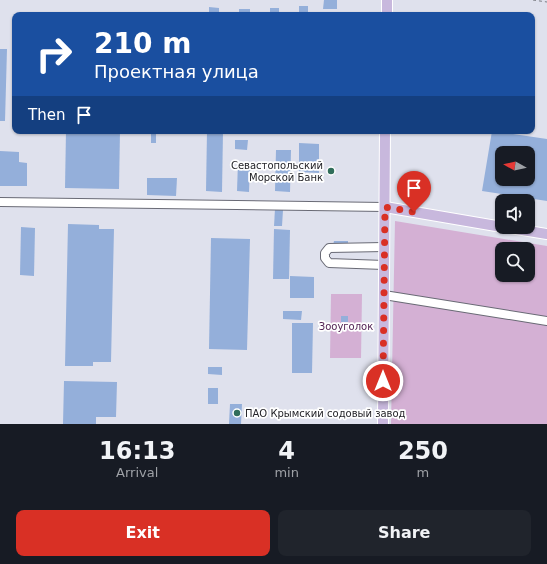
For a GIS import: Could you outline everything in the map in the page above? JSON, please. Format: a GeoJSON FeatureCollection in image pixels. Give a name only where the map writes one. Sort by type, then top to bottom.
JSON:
{"type":"FeatureCollection","features":[{"type":"Feature","properties":{"kind":"main road"},"geometry":{"type":"LineString","coordinates":[[387,0],[387,12]]}},
{"type":"Feature","properties":{"kind":"main road"},"geometry":{"type":"LineString","coordinates":[[383,424],[385,134]]}},
{"type":"Feature","properties":{"kind":"main road"},"geometry":{"type":"LineString","coordinates":[[385,207],[495,226]]}},
{"type":"Feature","properties":{"kind":"main road"},"geometry":{"type":"LineString","coordinates":[[535,232],[547,234]]}},
{"type":"Feature","properties":{"kind":"lane"},"geometry":{"type":"LineString","coordinates":[[0,202],[385,207]]}},
{"type":"Feature","properties":{"kind":"lane"},"geometry":{"type":"LineString","coordinates":[[384,247],[329,248],[325,253],[325,258],[329,263],[384,265]]}},
{"type":"Feature","properties":{"kind":"lane"},"geometry":{"type":"LineString","coordinates":[[384,295],[547,321]]}},
{"type":"Feature","properties":{"kind":"path"},"geometry":{"type":"LineString","coordinates":[[533,0],[547,2]]}},
{"type":"Feature","properties":{"kind":"green space"},"geometry":{"type":"Polygon","coordinates":[[[395,221],[523,242],[495,242],[495,282],[535,282],[535,244],[547,246],[547,424],[391,424],[395,221]]]}},
{"type":"Feature","properties":{"kind":"green space","name":"Зооуголок"},"geometry":{"type":"Polygon","coordinates":[[[331,294],[362,294],[361,358],[330,358],[331,294]]]}},
{"type":"Feature","properties":{"kind":"building"},"geometry":{"type":"Polygon","coordinates":[[[324,0],[337,0],[337,9],[323,9],[324,0]]]}},
{"type":"Feature","properties":{"kind":"building"},"geometry":{"type":"Polygon","coordinates":[[[299,6],[308,6],[308,12],[299,12],[299,6]]]}},
{"type":"Feature","properties":{"kind":"building"},"geometry":{"type":"Polygon","coordinates":[[[209,7],[219,8],[219,12],[209,12],[209,7]]]}},
{"type":"Feature","properties":{"kind":"building"},"geometry":{"type":"Polygon","coordinates":[[[270,8],[279,8],[279,12],[270,12],[270,8]]]}},
{"type":"Feature","properties":{"kind":"building"},"geometry":{"type":"Polygon","coordinates":[[[239,9],[250,9],[250,12],[239,12],[239,9]]]}},
{"type":"Feature","properties":{"kind":"building"},"geometry":{"type":"Polygon","coordinates":[[[0,49],[7,49],[5,121],[0,121],[0,49]]]}},
{"type":"Feature","properties":{"kind":"building"},"geometry":{"type":"Polygon","coordinates":[[[66,134],[120,134],[119,189],[65,188],[66,134]]]}},
{"type":"Feature","properties":{"kind":"building"},"geometry":{"type":"Polygon","coordinates":[[[151,134],[156,134],[156,143],[151,143],[151,134]]]}},
{"type":"Feature","properties":{"kind":"building"},"geometry":{"type":"Polygon","coordinates":[[[207,134],[223,134],[222,192],[206,191],[207,134]]]}},
{"type":"Feature","properties":{"kind":"building"},"geometry":{"type":"Polygon","coordinates":[[[492,134],[513,134],[547,139],[547,201],[535,199],[535,194],[502,194],[482,191],[492,134]]]}},
{"type":"Feature","properties":{"kind":"building"},"geometry":{"type":"Polygon","coordinates":[[[235,140],[248,140],[247,150],[235,149],[235,140]]]}},
{"type":"Feature","properties":{"kind":"building"},"geometry":{"type":"Polygon","coordinates":[[[299,143],[319,144],[319,173],[299,172],[299,143]]]}},
{"type":"Feature","properties":{"kind":"building"},"geometry":{"type":"Polygon","coordinates":[[[276,150],[291,150],[290,192],[275,191],[276,150]]]}},
{"type":"Feature","properties":{"kind":"building"},"geometry":{"type":"Polygon","coordinates":[[[0,151],[19,152],[19,162],[27,163],[27,186],[0,186],[0,151]]]}},
{"type":"Feature","properties":{"kind":"building"},"geometry":{"type":"Polygon","coordinates":[[[238,162],[250,162],[249,192],[237,191],[238,162]]]}},
{"type":"Feature","properties":{"kind":"building"},"geometry":{"type":"Polygon","coordinates":[[[147,178],[177,178],[176,196],[147,195],[147,178]]]}},
{"type":"Feature","properties":{"kind":"building"},"geometry":{"type":"Polygon","coordinates":[[[275,209],[283,210],[282,226],[274,226],[275,209]]]}},
{"type":"Feature","properties":{"kind":"building"},"geometry":{"type":"Polygon","coordinates":[[[68,224],[99,225],[99,229],[114,229],[111,362],[93,362],[93,366],[65,366],[68,224]]]}},
{"type":"Feature","properties":{"kind":"building"},"geometry":{"type":"Polygon","coordinates":[[[21,227],[35,228],[34,276],[20,275],[21,227]]]}},
{"type":"Feature","properties":{"kind":"building"},"geometry":{"type":"Polygon","coordinates":[[[274,229],[290,230],[289,279],[273,279],[274,229]]]}},
{"type":"Feature","properties":{"kind":"building"},"geometry":{"type":"Polygon","coordinates":[[[211,238],[250,239],[247,350],[209,349],[211,238]]]}},
{"type":"Feature","properties":{"kind":"building"},"geometry":{"type":"Polygon","coordinates":[[[334,241],[348,241],[348,245],[333,245],[334,241]]]}},
{"type":"Feature","properties":{"kind":"building"},"geometry":{"type":"Polygon","coordinates":[[[290,276],[314,277],[314,298],[290,298],[290,276]]]}},
{"type":"Feature","properties":{"kind":"building"},"geometry":{"type":"Polygon","coordinates":[[[283,311],[302,311],[301,320],[283,319],[283,311]]]}},
{"type":"Feature","properties":{"kind":"building"},"geometry":{"type":"Polygon","coordinates":[[[341,316],[348,316],[348,322],[341,322],[341,316]]]}},
{"type":"Feature","properties":{"kind":"building"},"geometry":{"type":"Polygon","coordinates":[[[292,323],[313,323],[312,373],[292,373],[292,323]]]}},
{"type":"Feature","properties":{"kind":"building"},"geometry":{"type":"Polygon","coordinates":[[[208,367],[222,367],[222,375],[208,374],[208,367]]]}},
{"type":"Feature","properties":{"kind":"building"},"geometry":{"type":"Polygon","coordinates":[[[64,381],[117,382],[116,417],[96,417],[96,424],[63,424],[64,381]]]}},
{"type":"Feature","properties":{"kind":"building"},"geometry":{"type":"Polygon","coordinates":[[[208,388],[218,388],[218,404],[208,404],[208,388]]]}},
{"type":"Feature","properties":{"kind":"building"},"geometry":{"type":"Polygon","coordinates":[[[230,404],[242,404],[241,424],[229,424],[230,404]]]}},
{"type":"Feature","properties":{"kind":"place","name":"Севастопольский Морской Банк"},"geometry":{"type":"Point","coordinates":[331,171]}},
{"type":"Feature","properties":{"kind":"place","name":"ПАО Крымский содовый завод"},"geometry":{"type":"Point","coordinates":[237,413]}},
{"type":"Feature","properties":{"kind":"route"},"geometry":{"type":"LineString","coordinates":[[383,381],[385,207],[414,212]]}}]}
